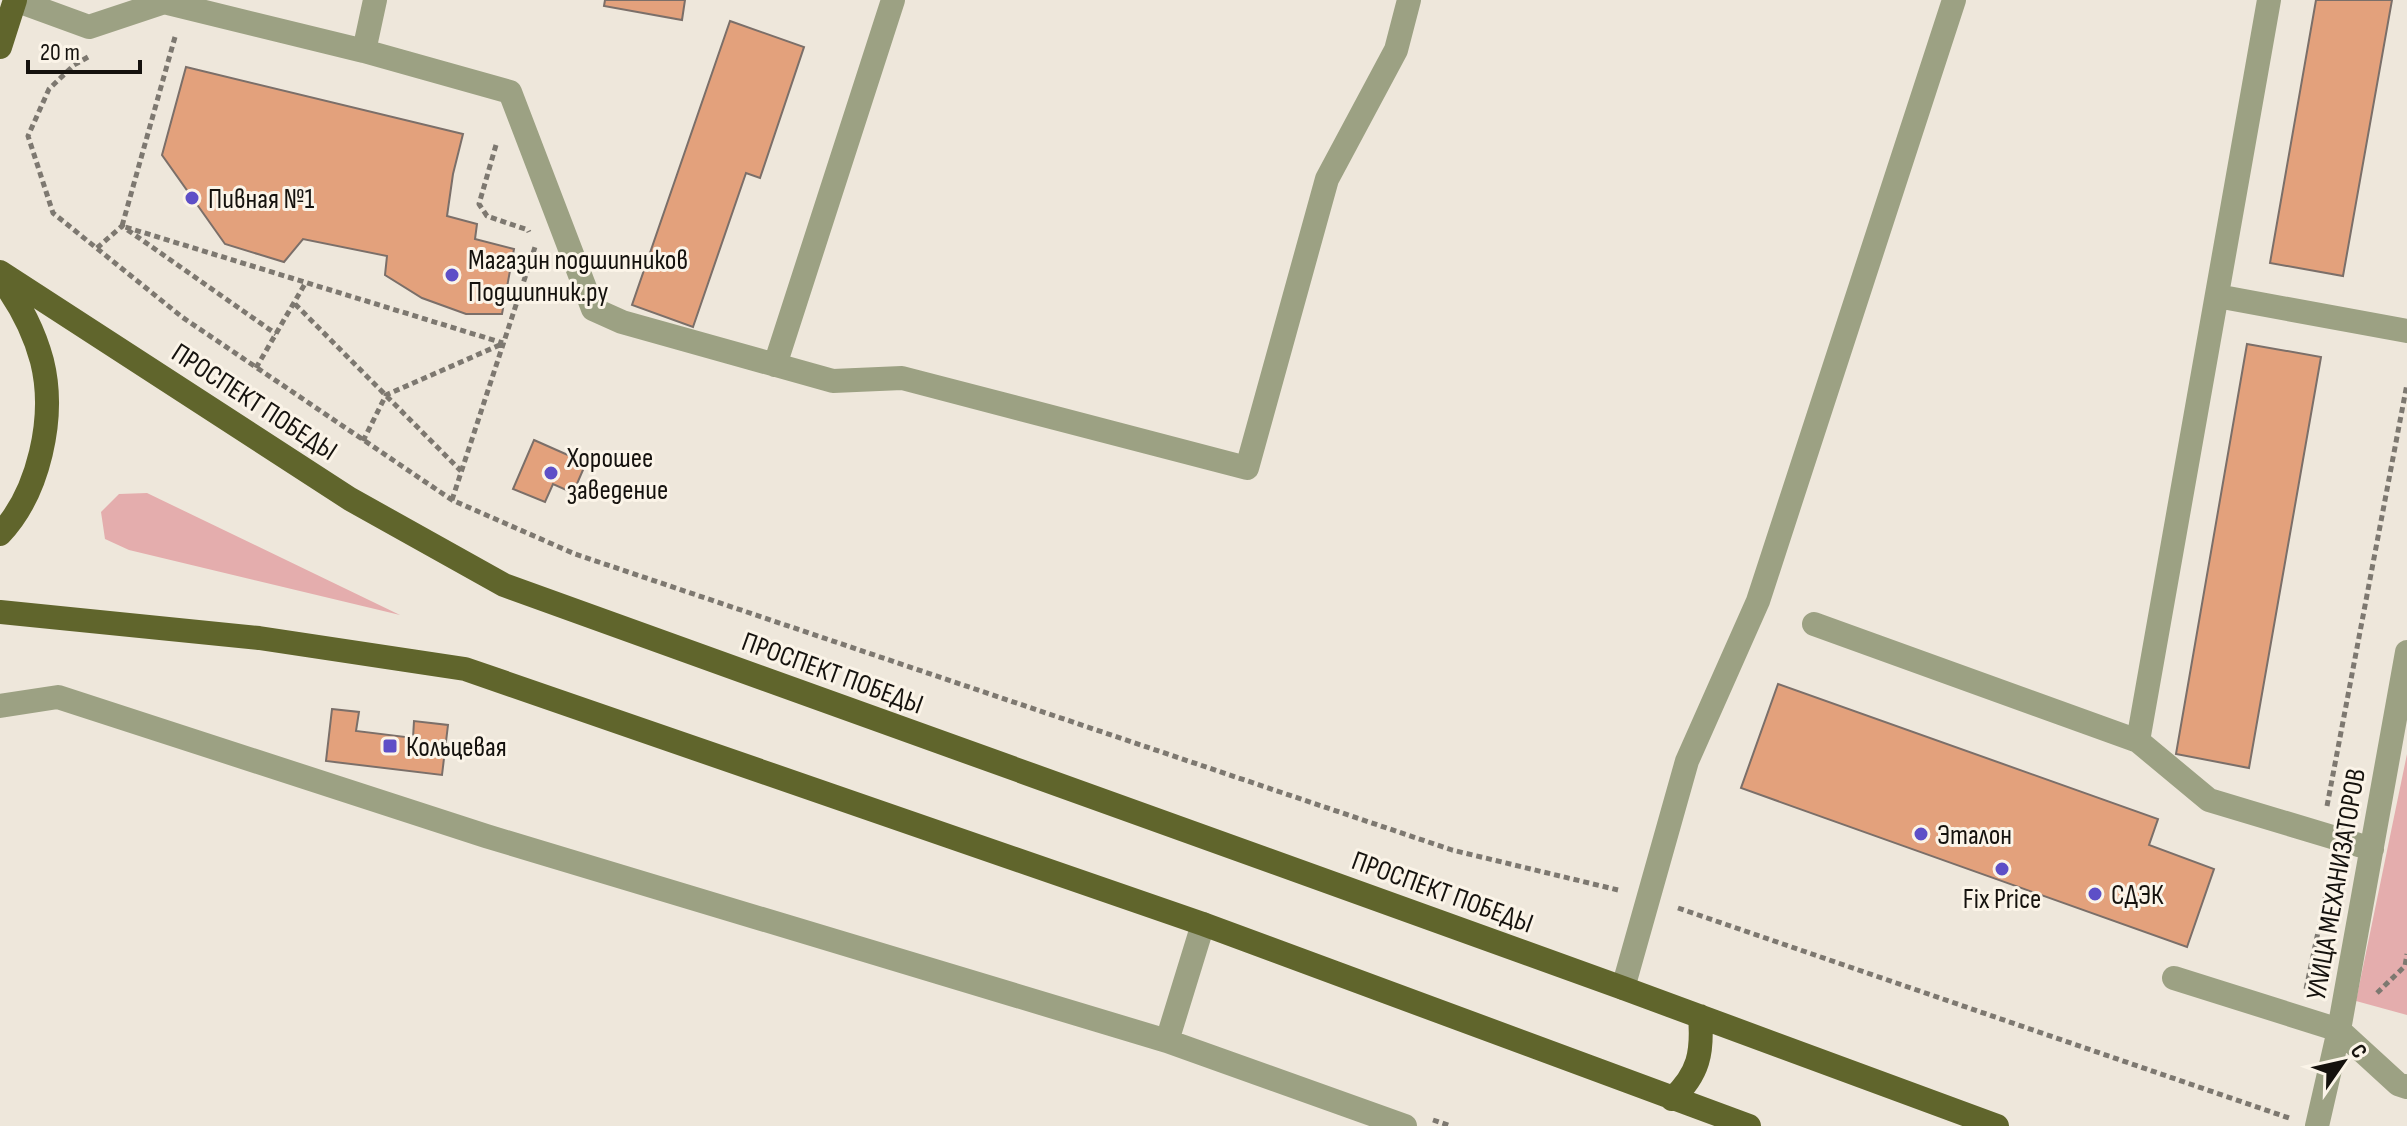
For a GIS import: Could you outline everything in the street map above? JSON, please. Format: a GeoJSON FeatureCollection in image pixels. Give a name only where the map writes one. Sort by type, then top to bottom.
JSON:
{"type":"FeatureCollection","features":[{"type":"Feature","properties":{"kind":"main road"},"geometry":{"type":"LineString","coordinates":[[0,47],[15,0]]}},
{"type":"Feature","properties":{"kind":"main road","name":"ПРОСПЕКТ ПОБЕДЫ"},"geometry":{"type":"LineString","coordinates":[[0,272],[350,499],[504,585],[1997,1126]]}},
{"type":"Feature","properties":{"kind":"main road"},"geometry":{"type":"LineString","coordinates":[[0,279],[32,329],[43,364],[47,399],[41,457],[29,491],[12,522],[0,534]]}},
{"type":"Feature","properties":{"kind":"main road"},"geometry":{"type":"LineString","coordinates":[[0,612],[259,638],[465,669],[1203,924],[1749,1126]]}},
{"type":"Feature","properties":{"kind":"main road"},"geometry":{"type":"LineString","coordinates":[[1672,1099],[1688,1084],[1697,1064],[1700,1016]]}},
{"type":"Feature","properties":{"kind":"street"},"geometry":{"type":"LineString","coordinates":[[15,0],[89,27],[164,2],[364,51],[510,92],[593,309],[622,322],[833,381],[902,378],[1247,468],[1327,179],[1396,50],[1409,0]]}},
{"type":"Feature","properties":{"kind":"street"},"geometry":{"type":"LineString","coordinates":[[364,51],[375,0]]}},
{"type":"Feature","properties":{"kind":"street"},"geometry":{"type":"LineString","coordinates":[[775,365],[893,0]]}},
{"type":"Feature","properties":{"kind":"street"},"geometry":{"type":"LineString","coordinates":[[1623,988],[1687,761],[1758,601],[1954,0]]}},
{"type":"Feature","properties":{"kind":"street"},"geometry":{"type":"LineString","coordinates":[[2138,741],[2269,0]]}},
{"type":"Feature","properties":{"kind":"street"},"geometry":{"type":"LineString","coordinates":[[2217,296],[2407,331]]}},
{"type":"Feature","properties":{"kind":"street"},"geometry":{"type":"LineString","coordinates":[[1814,624],[2138,741],[2209,800],[2372,849]]}},
{"type":"Feature","properties":{"kind":"street","name":"УЛИЦА МЕХАНИЗАТОРОВ"},"geometry":{"type":"LineString","coordinates":[[2306,1123],[2339,1030],[2407,652]]}},
{"type":"Feature","properties":{"kind":"street"},"geometry":{"type":"LineString","coordinates":[[0,706],[58,697],[486,836],[1167,1041],[1405,1126]]}},
{"type":"Feature","properties":{"kind":"street"},"geometry":{"type":"LineString","coordinates":[[1167,1041],[1203,924]]}},
{"type":"Feature","properties":{"kind":"street"},"geometry":{"type":"LineString","coordinates":[[2174,978],[2339,1030],[2398,1084],[2407,1087]]}},
{"type":"Feature","properties":{"kind":"path"},"geometry":{"type":"LineString","coordinates":[[97,248],[122,226],[176,33],[167,31]]}},
{"type":"Feature","properties":{"kind":"path"},"geometry":{"type":"LineString","coordinates":[[94,54],[74,65],[49,89],[28,136],[53,213],[182,317],[452,500],[575,554],[1452,850],[1647,897],[2306,1123]]}},
{"type":"Feature","properties":{"kind":"path"},"geometry":{"type":"LineString","coordinates":[[452,500],[536,244],[528,230],[487,216],[479,204],[496,144]]}},
{"type":"Feature","properties":{"kind":"path"},"geometry":{"type":"LineString","coordinates":[[122,226],[503,343]]}},
{"type":"Feature","properties":{"kind":"path"},"geometry":{"type":"LineString","coordinates":[[122,226],[276,334]]}},
{"type":"Feature","properties":{"kind":"path"},"geometry":{"type":"LineString","coordinates":[[256,368],[306,282]]}},
{"type":"Feature","properties":{"kind":"path"},"geometry":{"type":"LineString","coordinates":[[295,304],[461,471]]}},
{"type":"Feature","properties":{"kind":"path"},"geometry":{"type":"LineString","coordinates":[[363,441],[386,395],[503,343]]}},
{"type":"Feature","properties":{"kind":"path"},"geometry":{"type":"LineString","coordinates":[[2300,1018],[2332,864],[2322,834],[2407,384]]}},
{"type":"Feature","properties":{"kind":"shaded area"},"geometry":{"type":"Polygon","coordinates":[[[147,493],[400,615],[129,550],[105,539],[101,512],[119,494],[147,493]]]}},
{"type":"Feature","properties":{"kind":"shaded area"},"geometry":{"type":"Polygon","coordinates":[[[2407,754],[2407,1015],[2356,1001],[2407,754]]]}},
{"type":"Feature","properties":{"kind":"building"},"geometry":{"type":"Polygon","coordinates":[[[605,0],[685,0],[682,20],[604,6],[605,0]]]}},
{"type":"Feature","properties":{"kind":"building"},"geometry":{"type":"Polygon","coordinates":[[[2316,0],[2392,0],[2343,276],[2270,263],[2316,0]]]}},
{"type":"Feature","properties":{"kind":"building"},"geometry":{"type":"Polygon","coordinates":[[[730,21],[804,47],[760,178],[746,173],[693,327],[632,305],[730,21]]]}},
{"type":"Feature","properties":{"kind":"building"},"geometry":{"type":"Polygon","coordinates":[[[186,67],[463,134],[447,216],[477,224],[475,239],[514,249],[502,314],[466,314],[422,298],[385,275],[387,256],[303,239],[284,262],[225,244],[162,155],[186,67]]]}},
{"type":"Feature","properties":{"kind":"building"},"geometry":{"type":"Polygon","coordinates":[[[2247,344],[2321,357],[2249,768],[2176,754],[2247,344]]]}},
{"type":"Feature","properties":{"kind":"building","name":"Хорошее заведение"},"geometry":{"type":"Polygon","coordinates":[[[534,440],[586,463],[573,493],[553,484],[545,502],[513,489],[534,440]]]}},
{"type":"Feature","properties":{"kind":"building"},"geometry":{"type":"Polygon","coordinates":[[[1778,684],[2158,819],[2149,845],[2214,869],[2187,947],[1741,788],[1778,684]]]}},
{"type":"Feature","properties":{"kind":"building"},"geometry":{"type":"Polygon","coordinates":[[[332,709],[359,712],[356,731],[413,738],[414,721],[448,725],[442,775],[326,761],[332,709]]]}},
{"type":"Feature","properties":{"kind":"place","name":"Пивная №1"},"geometry":{"type":"Point","coordinates":[192,198]}},
{"type":"Feature","properties":{"kind":"place","name":"Магазин подшипников Подшипник.ру"},"geometry":{"type":"Point","coordinates":[452,275]}},
{"type":"Feature","properties":{"kind":"place","name":"Хорошее заведение"},"geometry":{"type":"Point","coordinates":[551,473]}},
{"type":"Feature","properties":{"kind":"place","name":"Кольцевая"},"geometry":{"type":"Point","coordinates":[390,746]}},
{"type":"Feature","properties":{"kind":"place","name":"Эталон"},"geometry":{"type":"Point","coordinates":[1921,834]}},
{"type":"Feature","properties":{"kind":"place","name":"Fix Price"},"geometry":{"type":"Point","coordinates":[2002,869]}},
{"type":"Feature","properties":{"kind":"place","name":"СДЭК"},"geometry":{"type":"Point","coordinates":[2095,894]}}]}
